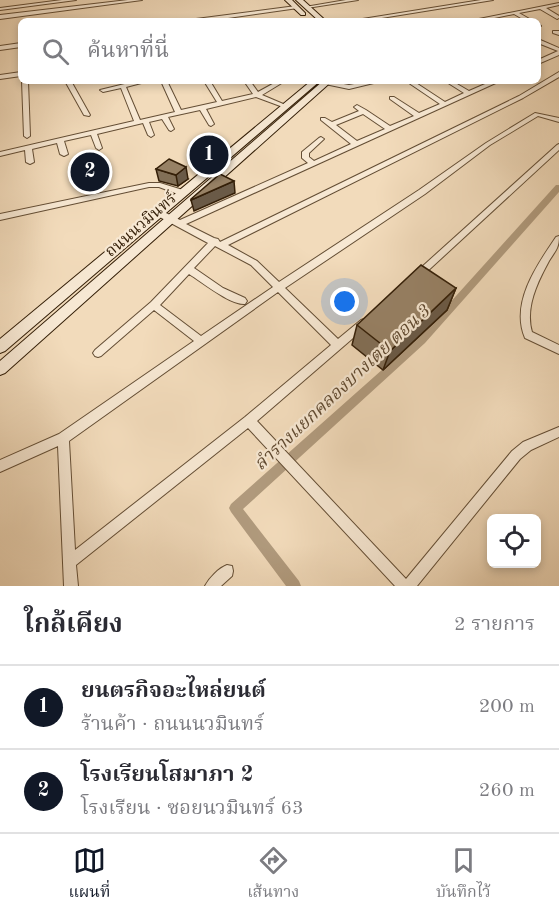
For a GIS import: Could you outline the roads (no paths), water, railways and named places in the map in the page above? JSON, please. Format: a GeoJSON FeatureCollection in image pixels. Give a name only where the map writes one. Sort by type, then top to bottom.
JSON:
{"type":"FeatureCollection","features":[{"type":"Feature","properties":{"kind":"main road"},"geometry":{"type":"LineString","coordinates":[[288,0],[307,7],[319,18]]}},
{"type":"Feature","properties":{"kind":"main road"},"geometry":{"type":"LineString","coordinates":[[298,4],[309,18]]}},
{"type":"Feature","properties":{"kind":"main road","name":"ถนนนวมินทร์"},"geometry":{"type":"LineString","coordinates":[[0,347],[285,106],[321,84]]}},
{"type":"Feature","properties":{"kind":"main road","name":"ถนนนวมินทร์"},"geometry":{"type":"LineString","coordinates":[[0,369],[176,221],[322,84]]}},
{"type":"Feature","properties":{"kind":"street"},"geometry":{"type":"LineString","coordinates":[[0,9],[21,3],[74,0]]}},
{"type":"Feature","properties":{"kind":"street"},"geometry":{"type":"LineString","coordinates":[[0,17],[140,0]]}},
{"type":"Feature","properties":{"kind":"street"},"geometry":{"type":"LineString","coordinates":[[307,7],[356,0]]}},
{"type":"Feature","properties":{"kind":"street"},"geometry":{"type":"LineString","coordinates":[[373,18],[491,0]]}},
{"type":"Feature","properties":{"kind":"street"},"geometry":{"type":"LineString","coordinates":[[214,18],[298,4]]}},
{"type":"Feature","properties":{"kind":"street"},"geometry":{"type":"LineString","coordinates":[[486,18],[559,4]]}},
{"type":"Feature","properties":{"kind":"street"},"geometry":{"type":"LineString","coordinates":[[542,8],[557,17]]}},
{"type":"Feature","properties":{"kind":"street"},"geometry":{"type":"LineString","coordinates":[[516,13],[525,18]]}},
{"type":"Feature","properties":{"kind":"street"},"geometry":{"type":"LineString","coordinates":[[541,43],[559,52]]}},
{"type":"Feature","properties":{"kind":"street"},"geometry":{"type":"LineString","coordinates":[[0,48],[18,45]]}},
{"type":"Feature","properties":{"kind":"street"},"geometry":{"type":"LineString","coordinates":[[541,61],[559,52]]}},
{"type":"Feature","properties":{"kind":"street"},"geometry":{"type":"LineString","coordinates":[[0,77],[18,74]]}},
{"type":"Feature","properties":{"kind":"street"},"geometry":{"type":"LineString","coordinates":[[98,353],[154,305],[218,243],[521,97],[559,74]]}},
{"type":"Feature","properties":{"kind":"street"},"geometry":{"type":"LineString","coordinates":[[25,84],[27,136]]}},
{"type":"Feature","properties":{"kind":"street"},"geometry":{"type":"LineString","coordinates":[[70,84],[87,115]]}},
{"type":"Feature","properties":{"kind":"street"},"geometry":{"type":"LineString","coordinates":[[104,90],[132,84]]}},
{"type":"Feature","properties":{"kind":"street"},"geometry":{"type":"LineString","coordinates":[[165,84],[179,113]]}},
{"type":"Feature","properties":{"kind":"street"},"geometry":{"type":"LineString","coordinates":[[209,84],[220,103]]}},
{"type":"Feature","properties":{"kind":"street"},"geometry":{"type":"LineString","coordinates":[[250,84],[257,95],[285,106]]}},
{"type":"Feature","properties":{"kind":"street"},"geometry":{"type":"LineString","coordinates":[[0,154],[257,95],[277,84]]}},
{"type":"Feature","properties":{"kind":"street"},"geometry":{"type":"LineString","coordinates":[[334,84],[349,87],[364,84]]}},
{"type":"Feature","properties":{"kind":"street"},"geometry":{"type":"LineString","coordinates":[[414,84],[444,104]]}},
{"type":"Feature","properties":{"kind":"street"},"geometry":{"type":"LineString","coordinates":[[453,84],[468,93]]}},
{"type":"Feature","properties":{"kind":"street"},"geometry":{"type":"LineString","coordinates":[[176,221],[356,144],[488,84]]}},
{"type":"Feature","properties":{"kind":"street"},"geometry":{"type":"LineString","coordinates":[[123,86],[151,135]]}},
{"type":"Feature","properties":{"kind":"street"},"geometry":{"type":"LineString","coordinates":[[392,98],[419,116]]}},
{"type":"Feature","properties":{"kind":"street"},"geometry":{"type":"LineString","coordinates":[[202,108],[211,124]]}},
{"type":"Feature","properties":{"kind":"street"},"geometry":{"type":"LineString","coordinates":[[331,125],[360,109],[390,129]]}},
{"type":"Feature","properties":{"kind":"street"},"geometry":{"type":"LineString","coordinates":[[0,466],[63,438],[279,287],[537,114],[559,120]]}},
{"type":"Feature","properties":{"kind":"street"},"geometry":{"type":"LineString","coordinates":[[164,117],[171,129]]}},
{"type":"Feature","properties":{"kind":"street"},"geometry":{"type":"LineString","coordinates":[[323,119],[356,144]]}},
{"type":"Feature","properties":{"kind":"street"},"geometry":{"type":"LineString","coordinates":[[93,133],[99,148]]}},
{"type":"Feature","properties":{"kind":"street"},"geometry":{"type":"LineString","coordinates":[[312,163],[306,158],[305,152],[321,139]]}},
{"type":"Feature","properties":{"kind":"street"},"geometry":{"type":"LineString","coordinates":[[60,140],[64,154]]}},
{"type":"Feature","properties":{"kind":"street"},"geometry":{"type":"LineString","coordinates":[[408,284],[494,208],[559,146]]}},
{"type":"Feature","properties":{"kind":"street"},"geometry":{"type":"LineString","coordinates":[[28,148],[30,162]]}},
{"type":"Feature","properties":{"kind":"street"},"geometry":{"type":"LineString","coordinates":[[0,217],[149,184],[160,185],[183,193]]}},
{"type":"Feature","properties":{"kind":"street"},"geometry":{"type":"LineString","coordinates":[[159,213],[254,263],[338,345]]}},
{"type":"Feature","properties":{"kind":"street"},"geometry":{"type":"LineString","coordinates":[[559,239],[539,273],[528,302],[525,318],[528,335],[559,350]]}},
{"type":"Feature","properties":{"kind":"street"},"geometry":{"type":"LineString","coordinates":[[189,269],[220,290],[242,301]]}},
{"type":"Feature","properties":{"kind":"street"},"geometry":{"type":"LineString","coordinates":[[154,305],[197,338]]}},
{"type":"Feature","properties":{"kind":"street"},"geometry":{"type":"LineString","coordinates":[[70,562],[249,422],[373,315]]}},
{"type":"Feature","properties":{"kind":"street"},"geometry":{"type":"LineString","coordinates":[[249,422],[404,586]]}},
{"type":"Feature","properties":{"kind":"street"},"geometry":{"type":"LineString","coordinates":[[409,586],[516,455],[527,447],[559,432]]}},
{"type":"Feature","properties":{"kind":"street"},"geometry":{"type":"LineString","coordinates":[[63,438],[71,586]]}},
{"type":"Feature","properties":{"kind":"street"},"geometry":{"type":"LineString","coordinates":[[212,586],[227,571]]}},
{"type":"Feature","properties":{"kind":"waterway","name":"ลำรางแยกคลองบางเตย ตอน 3"},"geometry":{"type":"LineString","coordinates":[[294,586],[235,508],[422,340],[559,187]]}},
{"type":"Feature","properties":{"kind":"place","name":"ยนตรกิจอะไหล่ยนต์"},"geometry":{"type":"Point","coordinates":[209,155]}},
{"type":"Feature","properties":{"kind":"place","name":"โรงเรียนโสมาภา 2"},"geometry":{"type":"Point","coordinates":[90,172]}}]}
